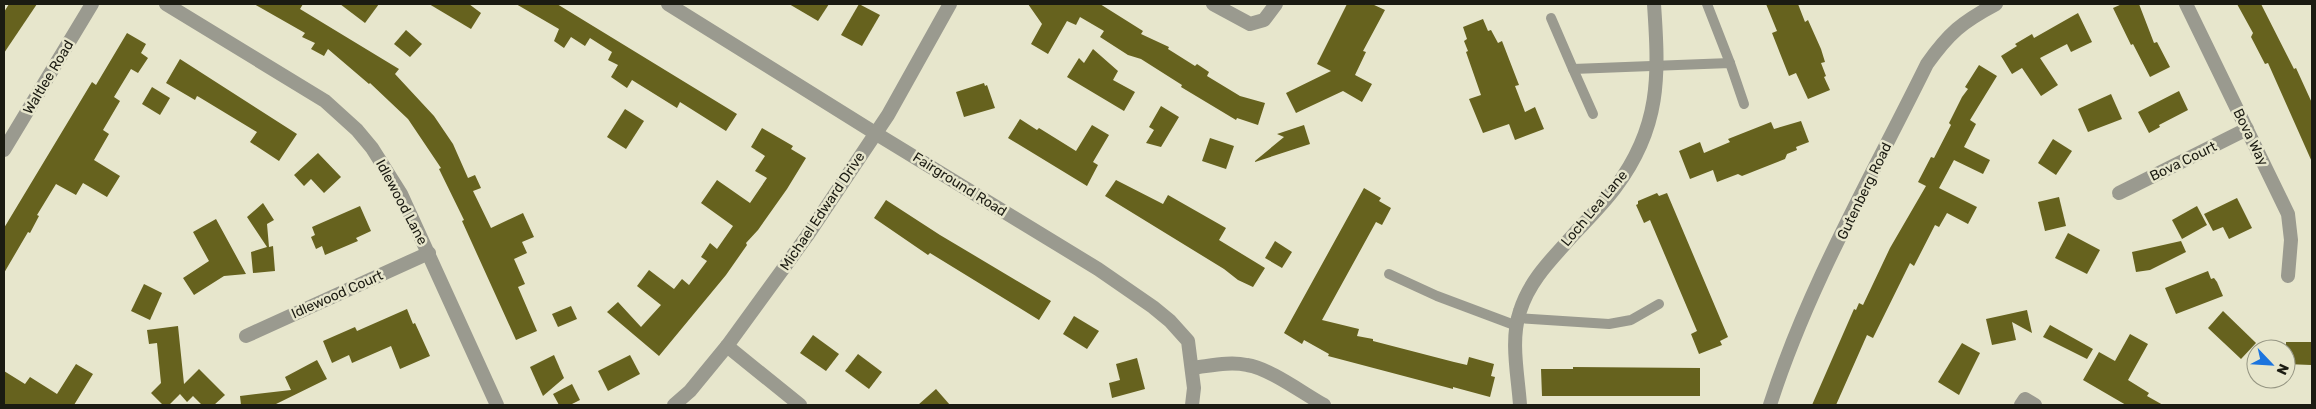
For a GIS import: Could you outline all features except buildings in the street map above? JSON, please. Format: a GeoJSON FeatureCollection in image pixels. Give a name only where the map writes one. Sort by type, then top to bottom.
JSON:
{"type":"FeatureCollection","features":[{"type":"Feature","properties":{"kind":"street","name":"Waltlee Road"},"geometry":{"type":"LineString","coordinates":[[4,150],[92,4]]}},
{"type":"Feature","properties":{"kind":"street","name":"Idlewood Lane"},"geometry":{"type":"LineString","coordinates":[[166,4],[325,101],[340,113],[372,148],[386,168],[429,253],[497,405]]}},
{"type":"Feature","properties":{"kind":"street","name":"Fairground Road"},"geometry":{"type":"LineString","coordinates":[[668,4],[1098,269],[1153,307],[1170,321],[1188,342],[1194,388],[1192,405]]}},
{"type":"Feature","properties":{"kind":"street","name":"Michael Edward Drive"},"geometry":{"type":"LineString","coordinates":[[674,405],[690,391],[727,346],[807,236],[888,115],[950,4]]}},
{"type":"Feature","properties":{"kind":"street"},"geometry":{"type":"LineString","coordinates":[[1213,4],[1243,22],[1257,24],[1264,20],[1276,4]]}},
{"type":"Feature","properties":{"kind":"street","name":"Loch Lea Lane"},"geometry":{"type":"LineString","coordinates":[[1520,405],[1516,344],[1517,322],[1523,300],[1535,278],[1614,189],[1630,165],[1642,140],[1653,108],[1658,65],[1654,4]]}},
{"type":"Feature","properties":{"kind":"street","name":"Gutenberg Road"},"geometry":{"type":"LineString","coordinates":[[1770,405],[1808,304],[1928,64],[1952,32],[1965,21],[1996,4]]}},
{"type":"Feature","properties":{"kind":"street","name":"Bova Way"},"geometry":{"type":"LineString","coordinates":[[2186,4],[2288,214],[2291,240],[2288,276]]}},
{"type":"Feature","properties":{"kind":"street","name":"Bova Court"},"geometry":{"type":"LineString","coordinates":[[2119,192],[2247,129]]}},
{"type":"Feature","properties":{"kind":"street","name":"Idlewood Court"},"geometry":{"type":"LineString","coordinates":[[246,336],[429,253]]}},
{"type":"Feature","properties":{"kind":"street"},"geometry":{"type":"LineString","coordinates":[[727,346],[800,405]]}},
{"type":"Feature","properties":{"kind":"street"},"geometry":{"type":"LineString","coordinates":[[1192,368],[1232,363],[1249,365],[1263,370],[1324,405]]}},
{"type":"Feature","properties":{"kind":"street"},"geometry":{"type":"LineString","coordinates":[[2022,405],[2025,399],[2036,405]]}},
{"type":"Feature","properties":{"kind":"lane"},"geometry":{"type":"LineString","coordinates":[[1707,4],[1744,104]]}},
{"type":"Feature","properties":{"kind":"lane"},"geometry":{"type":"LineString","coordinates":[[1551,18],[1593,114]]}},
{"type":"Feature","properties":{"kind":"lane"},"geometry":{"type":"LineString","coordinates":[[1573,69],[1730,63]]}},
{"type":"Feature","properties":{"kind":"lane"},"geometry":{"type":"LineString","coordinates":[[1389,274],[1437,296],[1517,322],[1610,324],[1631,320],[1659,304]]}}]}
